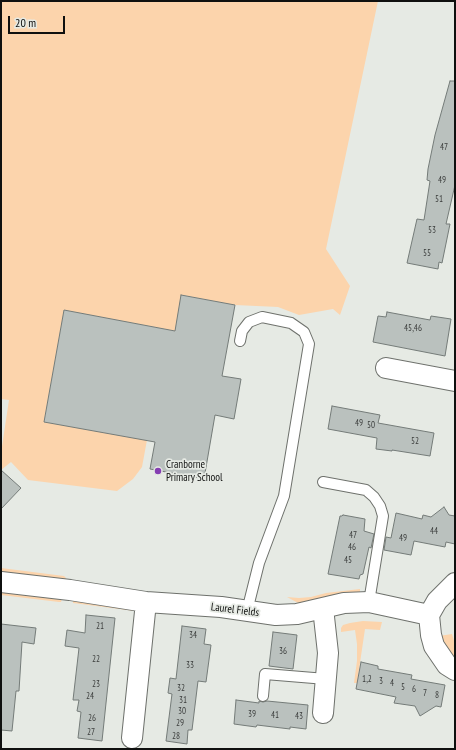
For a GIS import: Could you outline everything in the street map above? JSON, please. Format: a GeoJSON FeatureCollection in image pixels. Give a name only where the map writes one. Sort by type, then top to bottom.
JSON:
{"type":"FeatureCollection","features":[{"type":"Feature","properties":{"kind":"street"},"geometry":{"type":"LineString","coordinates":[[386,368],[455,381]]}},
{"type":"Feature","properties":{"kind":"street","name":"Laurel Fields"},"geometry":{"type":"LineString","coordinates":[[1,582],[70,590],[146,602],[221,607],[276,615],[297,614],[344,603],[369,602],[429,615]]}},
{"type":"Feature","properties":{"kind":"street"},"geometry":{"type":"LineString","coordinates":[[455,583],[437,601],[429,615],[431,635],[434,646],[447,665],[455,670]]}},
{"type":"Feature","properties":{"kind":"street"},"geometry":{"type":"LineString","coordinates":[[132,738],[146,602]]}},
{"type":"Feature","properties":{"kind":"street"},"geometry":{"type":"LineString","coordinates":[[323,608],[328,653],[323,712]]}},
{"type":"Feature","properties":{"kind":"lane"},"geometry":{"type":"LineString","coordinates":[[240,342],[242,330],[249,322],[262,317],[291,323],[304,332],[310,344],[284,496],[259,563],[247,611]]}},
{"type":"Feature","properties":{"kind":"lane"},"geometry":{"type":"LineString","coordinates":[[323,482],[366,490],[374,497],[380,506],[383,516],[369,602]]}},
{"type":"Feature","properties":{"kind":"lane"},"geometry":{"type":"LineString","coordinates":[[263,696],[265,674],[326,679]]}},
{"type":"Feature","properties":{"kind":"shaded area"},"geometry":{"type":"Polygon","coordinates":[[[1,1],[378,1],[326,249],[350,286],[340,315],[333,309],[299,315],[278,307],[235,305],[182,295],[175,331],[64,310],[44,422],[147,440],[142,467],[133,479],[117,491],[28,480],[11,462],[1,470],[1,453],[9,400],[1,399],[1,1]]]}},
{"type":"Feature","properties":{"kind":"shaded area"},"geometry":{"type":"Polygon","coordinates":[[[1,568],[64,576],[66,578],[65,580],[1,573],[1,568]]]}},
{"type":"Feature","properties":{"kind":"shaded area"},"geometry":{"type":"Polygon","coordinates":[[[360,589],[360,592],[328,596],[300,604],[287,597],[311,597],[326,593],[360,589]]]}},
{"type":"Feature","properties":{"kind":"shaded area"},"geometry":{"type":"Polygon","coordinates":[[[1,592],[62,599],[61,602],[59,602],[1,595],[1,592]]]}},
{"type":"Feature","properties":{"kind":"shaded area"},"geometry":{"type":"Polygon","coordinates":[[[73,600],[132,608],[135,611],[73,603],[73,600]]]}},
{"type":"Feature","properties":{"kind":"shaded area"},"geometry":{"type":"Polygon","coordinates":[[[363,621],[382,622],[380,630],[365,629],[357,683],[354,683],[357,661],[355,630],[341,632],[341,628],[343,625],[363,621]]]}},
{"type":"Feature","properties":{"kind":"shaded area"},"geometry":{"type":"Polygon","coordinates":[[[452,634],[455,644],[455,662],[439,636],[452,634]]]}},
{"type":"Feature","properties":{"kind":"building"},"geometry":{"type":"Polygon","coordinates":[[[450,81],[455,81],[455,185],[446,224],[450,224],[442,263],[439,262],[438,269],[407,263],[417,219],[424,220],[430,181],[427,180],[428,169],[435,135],[450,81]]]}},
{"type":"Feature","properties":{"kind":"building"},"geometry":{"type":"Polygon","coordinates":[[[181,295],[235,305],[222,376],[241,379],[234,419],[215,415],[204,479],[150,469],[155,442],[44,422],[64,310],[175,331],[181,295]]]}},
{"type":"Feature","properties":{"kind":"building"},"geometry":{"type":"Polygon","coordinates":[[[387,312],[430,320],[431,316],[451,319],[445,356],[373,342],[378,316],[386,317],[387,312]]]}},
{"type":"Feature","properties":{"kind":"building"},"geometry":{"type":"Polygon","coordinates":[[[332,406],[380,415],[378,423],[434,433],[430,456],[376,449],[377,438],[328,429],[332,406]]]}},
{"type":"Feature","properties":{"kind":"building"},"geometry":{"type":"Polygon","coordinates":[[[1,470],[21,488],[1,509],[1,470]]]}},
{"type":"Feature","properties":{"kind":"building"},"geometry":{"type":"Polygon","coordinates":[[[444,507],[449,515],[455,516],[455,544],[446,542],[445,547],[414,541],[411,555],[384,550],[386,537],[391,538],[396,513],[422,519],[423,515],[431,517],[444,507]]]}},
{"type":"Feature","properties":{"kind":"building"},"geometry":{"type":"Polygon","coordinates":[[[343,515],[365,519],[364,531],[374,534],[371,548],[369,547],[363,574],[360,575],[359,579],[328,574],[340,516],[343,515]]]}},
{"type":"Feature","properties":{"kind":"building"},"geometry":{"type":"Polygon","coordinates":[[[86,615],[115,618],[102,741],[78,738],[81,712],[77,711],[79,700],[73,700],[79,648],[65,646],[67,630],[85,633],[86,615]]]}},
{"type":"Feature","properties":{"kind":"building"},"geometry":{"type":"Polygon","coordinates":[[[1,624],[36,628],[34,644],[22,642],[19,691],[16,691],[12,731],[1,730],[1,624]]]}},
{"type":"Feature","properties":{"kind":"building"},"geometry":{"type":"Polygon","coordinates":[[[182,626],[206,629],[204,644],[211,645],[206,682],[198,681],[192,730],[188,730],[187,744],[166,741],[172,694],[168,693],[170,678],[176,679],[182,626]]]}},
{"type":"Feature","properties":{"kind":"building"},"geometry":{"type":"Polygon","coordinates":[[[273,632],[297,635],[293,669],[269,666],[273,632]]]}},
{"type":"Feature","properties":{"kind":"building"},"geometry":{"type":"Polygon","coordinates":[[[361,662],[378,666],[378,669],[412,675],[411,679],[445,685],[441,707],[436,706],[420,716],[415,706],[394,703],[396,697],[356,689],[361,662]]]}},
{"type":"Feature","properties":{"kind":"building"},"geometry":{"type":"Polygon","coordinates":[[[236,700],[259,703],[259,701],[267,701],[308,705],[306,729],[290,727],[290,729],[257,725],[256,727],[234,724],[236,700]]]}},
{"type":"Feature","properties":{"kind":"place","name":"Cranborne Primary School"},"geometry":{"type":"Point","coordinates":[158,471]}}]}
